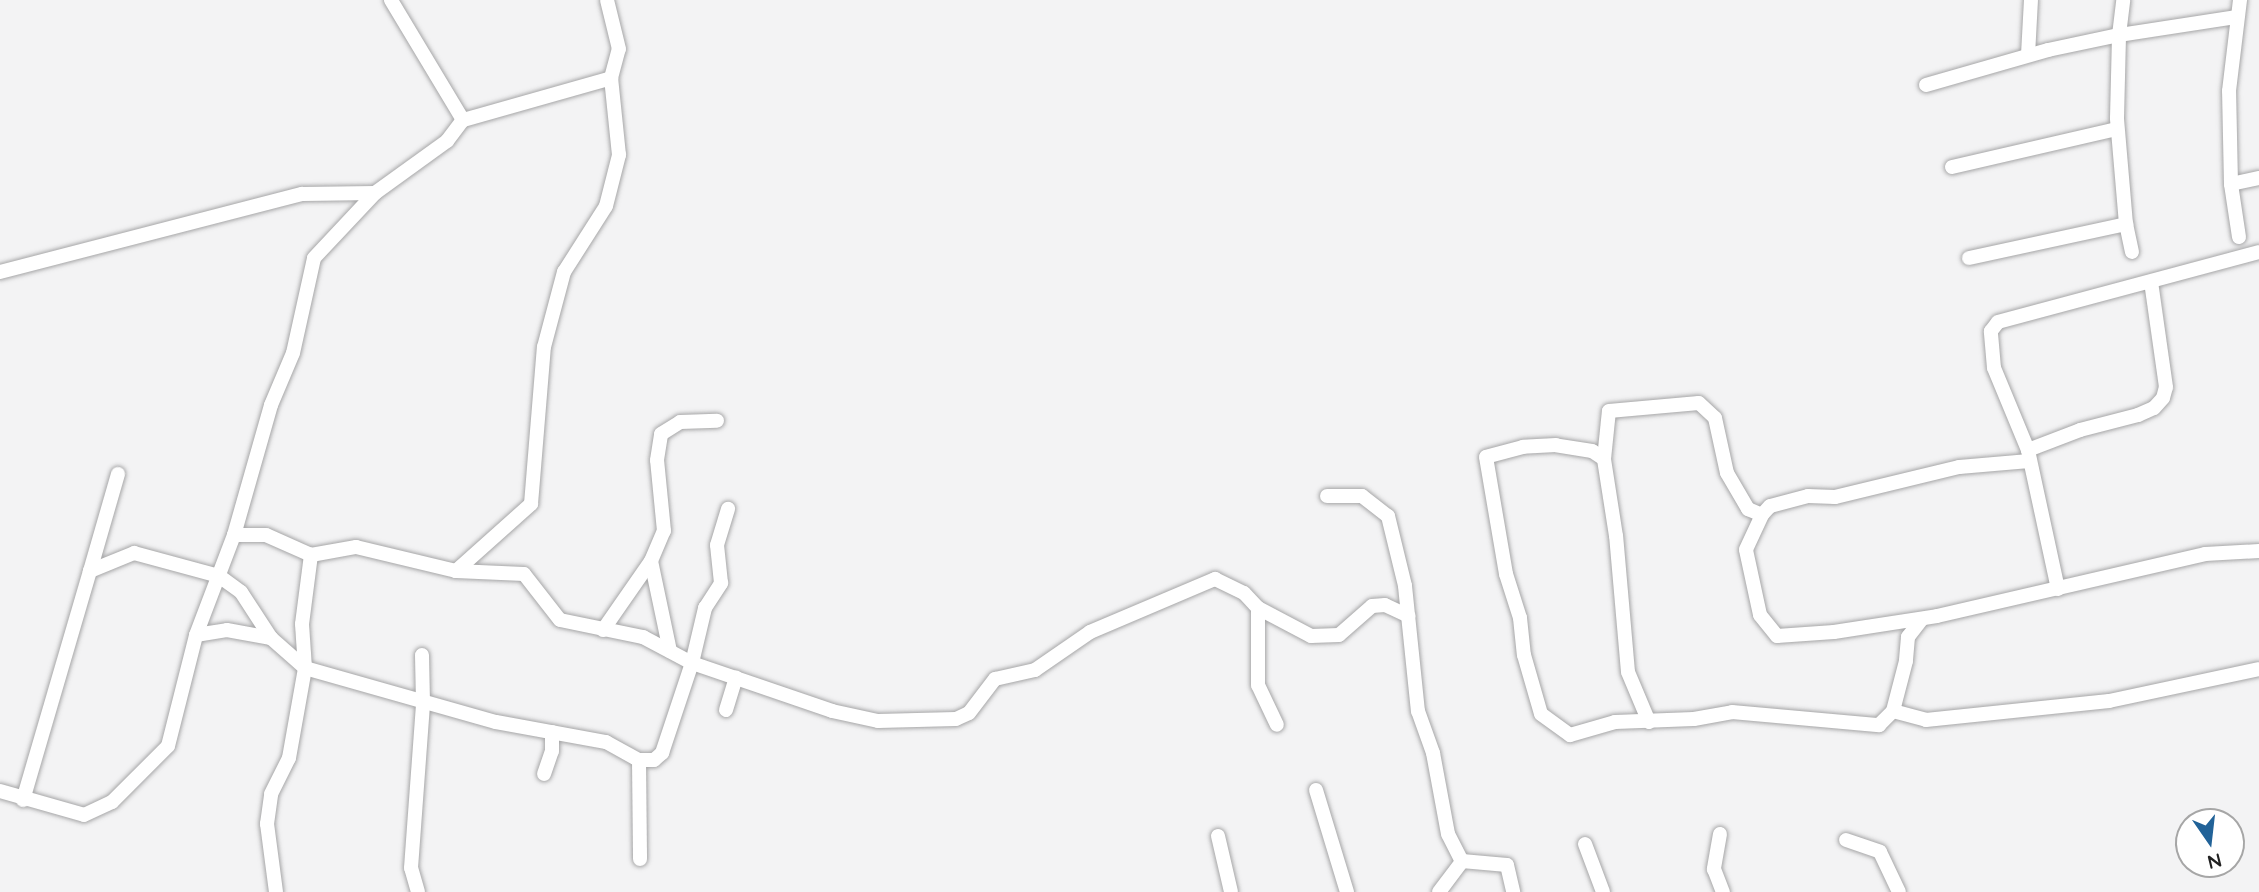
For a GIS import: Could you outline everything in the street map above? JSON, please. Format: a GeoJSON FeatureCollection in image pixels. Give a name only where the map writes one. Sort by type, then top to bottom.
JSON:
{"type":"FeatureCollection","features":[{"type":"Feature","properties":{"kind":"street"},"geometry":{"type":"LineString","coordinates":[[391,0],[463,120]]}},
{"type":"Feature","properties":{"kind":"street"},"geometry":{"type":"LineString","coordinates":[[456,571],[531,504],[544,347],[564,272],[606,206],[619,155],[611,78],[619,49],[607,0]]}},
{"type":"Feature","properties":{"kind":"street"},"geometry":{"type":"LineString","coordinates":[[2028,55],[2031,0]]}},
{"type":"Feature","properties":{"kind":"street"},"geometry":{"type":"LineString","coordinates":[[2123,0],[2119,35],[2118,129],[2126,224],[2132,252]]}},
{"type":"Feature","properties":{"kind":"street"},"geometry":{"type":"LineString","coordinates":[[2239,237],[2231,184],[2229,91],[2240,0]]}},
{"type":"Feature","properties":{"kind":"street"},"geometry":{"type":"LineString","coordinates":[[1926,85],[2028,55],[2119,35],[2237,17]]}},
{"type":"Feature","properties":{"kind":"street"},"geometry":{"type":"LineString","coordinates":[[0,791],[23,800],[84,815],[112,802],[168,746],[196,635],[234,535],[271,405],[293,353],[314,258],[375,193],[447,141],[463,120],[611,78]]}},
{"type":"Feature","properties":{"kind":"street"},"geometry":{"type":"LineString","coordinates":[[1952,167],[2118,129]]}},
{"type":"Feature","properties":{"kind":"street"},"geometry":{"type":"LineString","coordinates":[[2231,184],[2259,178]]}},
{"type":"Feature","properties":{"kind":"street"},"geometry":{"type":"LineString","coordinates":[[0,272],[302,194],[375,193]]}},
{"type":"Feature","properties":{"kind":"street"},"geometry":{"type":"LineString","coordinates":[[1969,258],[2126,224]]}},
{"type":"Feature","properties":{"kind":"street"},"geometry":{"type":"LineString","coordinates":[[2059,589],[2029,455],[1994,368],[1991,331],[1998,322],[2259,252]]}},
{"type":"Feature","properties":{"kind":"street"},"geometry":{"type":"LineString","coordinates":[[2151,282],[2166,387],[2164,398],[2154,408],[2138,415],[2080,430],[2029,455],[1959,467],[1835,497],[1808,496],[1770,506],[1762,515],[1746,550],[1760,615],[1777,636],[1834,632],[1922,619],[2205,554],[2259,551]]}},
{"type":"Feature","properties":{"kind":"street"},"geometry":{"type":"LineString","coordinates":[[1649,722],[1628,672],[1616,536],[1604,459],[1609,411],[1699,403],[1714,418],[1727,472],[1748,509],[1762,515]]}},
{"type":"Feature","properties":{"kind":"street"},"geometry":{"type":"LineString","coordinates":[[603,630],[651,561],[664,531],[657,460],[661,434],[680,422],[717,422]]}},
{"type":"Feature","properties":{"kind":"street"},"geometry":{"type":"LineString","coordinates":[[1604,459],[1592,451],[1556,446],[1523,447],[1486,457],[1506,574],[1520,618],[1524,655],[1541,714],[1570,735],[1615,722],[1649,722],[1732,712],[1817,722],[1879,725],[1893,711],[1906,661],[1908,637],[1922,619]]}},
{"type":"Feature","properties":{"kind":"street"},"geometry":{"type":"LineString","coordinates":[[23,800],[118,474]]}},
{"type":"Feature","properties":{"kind":"street"},"geometry":{"type":"LineString","coordinates":[[1327,495],[1362,496],[1388,516],[1405,586],[1418,711],[1433,753],[1448,834],[1462,861]]}},
{"type":"Feature","properties":{"kind":"street"},"geometry":{"type":"LineString","coordinates":[[90,570],[134,553],[219,576],[241,592],[271,638],[306,668],[496,722],[606,742],[639,760],[654,760],[663,752],[692,663],[705,608],[721,583],[717,545],[729,509]]}},
{"type":"Feature","properties":{"kind":"street"},"geometry":{"type":"LineString","coordinates":[[234,535],[266,535],[311,555],[356,547],[456,571],[524,575],[560,620],[643,637],[692,663],[832,711],[878,721],[956,719],[969,713],[995,679],[1035,670],[1090,632],[1214,579],[1244,593],[1258,608],[1311,636],[1339,635],[1372,606],[1385,605],[1409,616]]}},
{"type":"Feature","properties":{"kind":"street"},"geometry":{"type":"LineString","coordinates":[[276,892],[267,824],[271,794],[289,758],[306,668],[302,624],[311,555]]}},
{"type":"Feature","properties":{"kind":"street"},"geometry":{"type":"LineString","coordinates":[[651,561],[670,651]]}},
{"type":"Feature","properties":{"kind":"street"},"geometry":{"type":"LineString","coordinates":[[1258,608],[1258,685],[1277,725]]}},
{"type":"Feature","properties":{"kind":"street"},"geometry":{"type":"LineString","coordinates":[[196,635],[227,630],[271,638]]}},
{"type":"Feature","properties":{"kind":"street"},"geometry":{"type":"LineString","coordinates":[[418,892],[411,868],[424,703],[422,655]]}},
{"type":"Feature","properties":{"kind":"street"},"geometry":{"type":"LineString","coordinates":[[1893,711],[1926,720],[2109,701],[2259,669]]}},
{"type":"Feature","properties":{"kind":"street"},"geometry":{"type":"LineString","coordinates":[[726,710],[736,678]]}},
{"type":"Feature","properties":{"kind":"street"},"geometry":{"type":"LineString","coordinates":[[544,774],[552,751],[552,732]]}},
{"type":"Feature","properties":{"kind":"street"},"geometry":{"type":"LineString","coordinates":[[639,760],[640,859]]}},
{"type":"Feature","properties":{"kind":"street"},"geometry":{"type":"LineString","coordinates":[[1316,790],[1348,892]]}},
{"type":"Feature","properties":{"kind":"street"},"geometry":{"type":"LineString","coordinates":[[1720,834],[1713,869],[1723,892]]}},
{"type":"Feature","properties":{"kind":"street"},"geometry":{"type":"LineString","coordinates":[[1218,836],[1231,892]]}},
{"type":"Feature","properties":{"kind":"street"},"geometry":{"type":"LineString","coordinates":[[1846,840],[1880,852],[1899,892]]}},
{"type":"Feature","properties":{"kind":"street"},"geometry":{"type":"LineString","coordinates":[[1585,844],[1603,892]]}},
{"type":"Feature","properties":{"kind":"street"},"geometry":{"type":"LineString","coordinates":[[1438,892],[1462,861]]}},
{"type":"Feature","properties":{"kind":"street"},"geometry":{"type":"LineString","coordinates":[[1462,861],[1507,865],[1513,892]]}}]}
